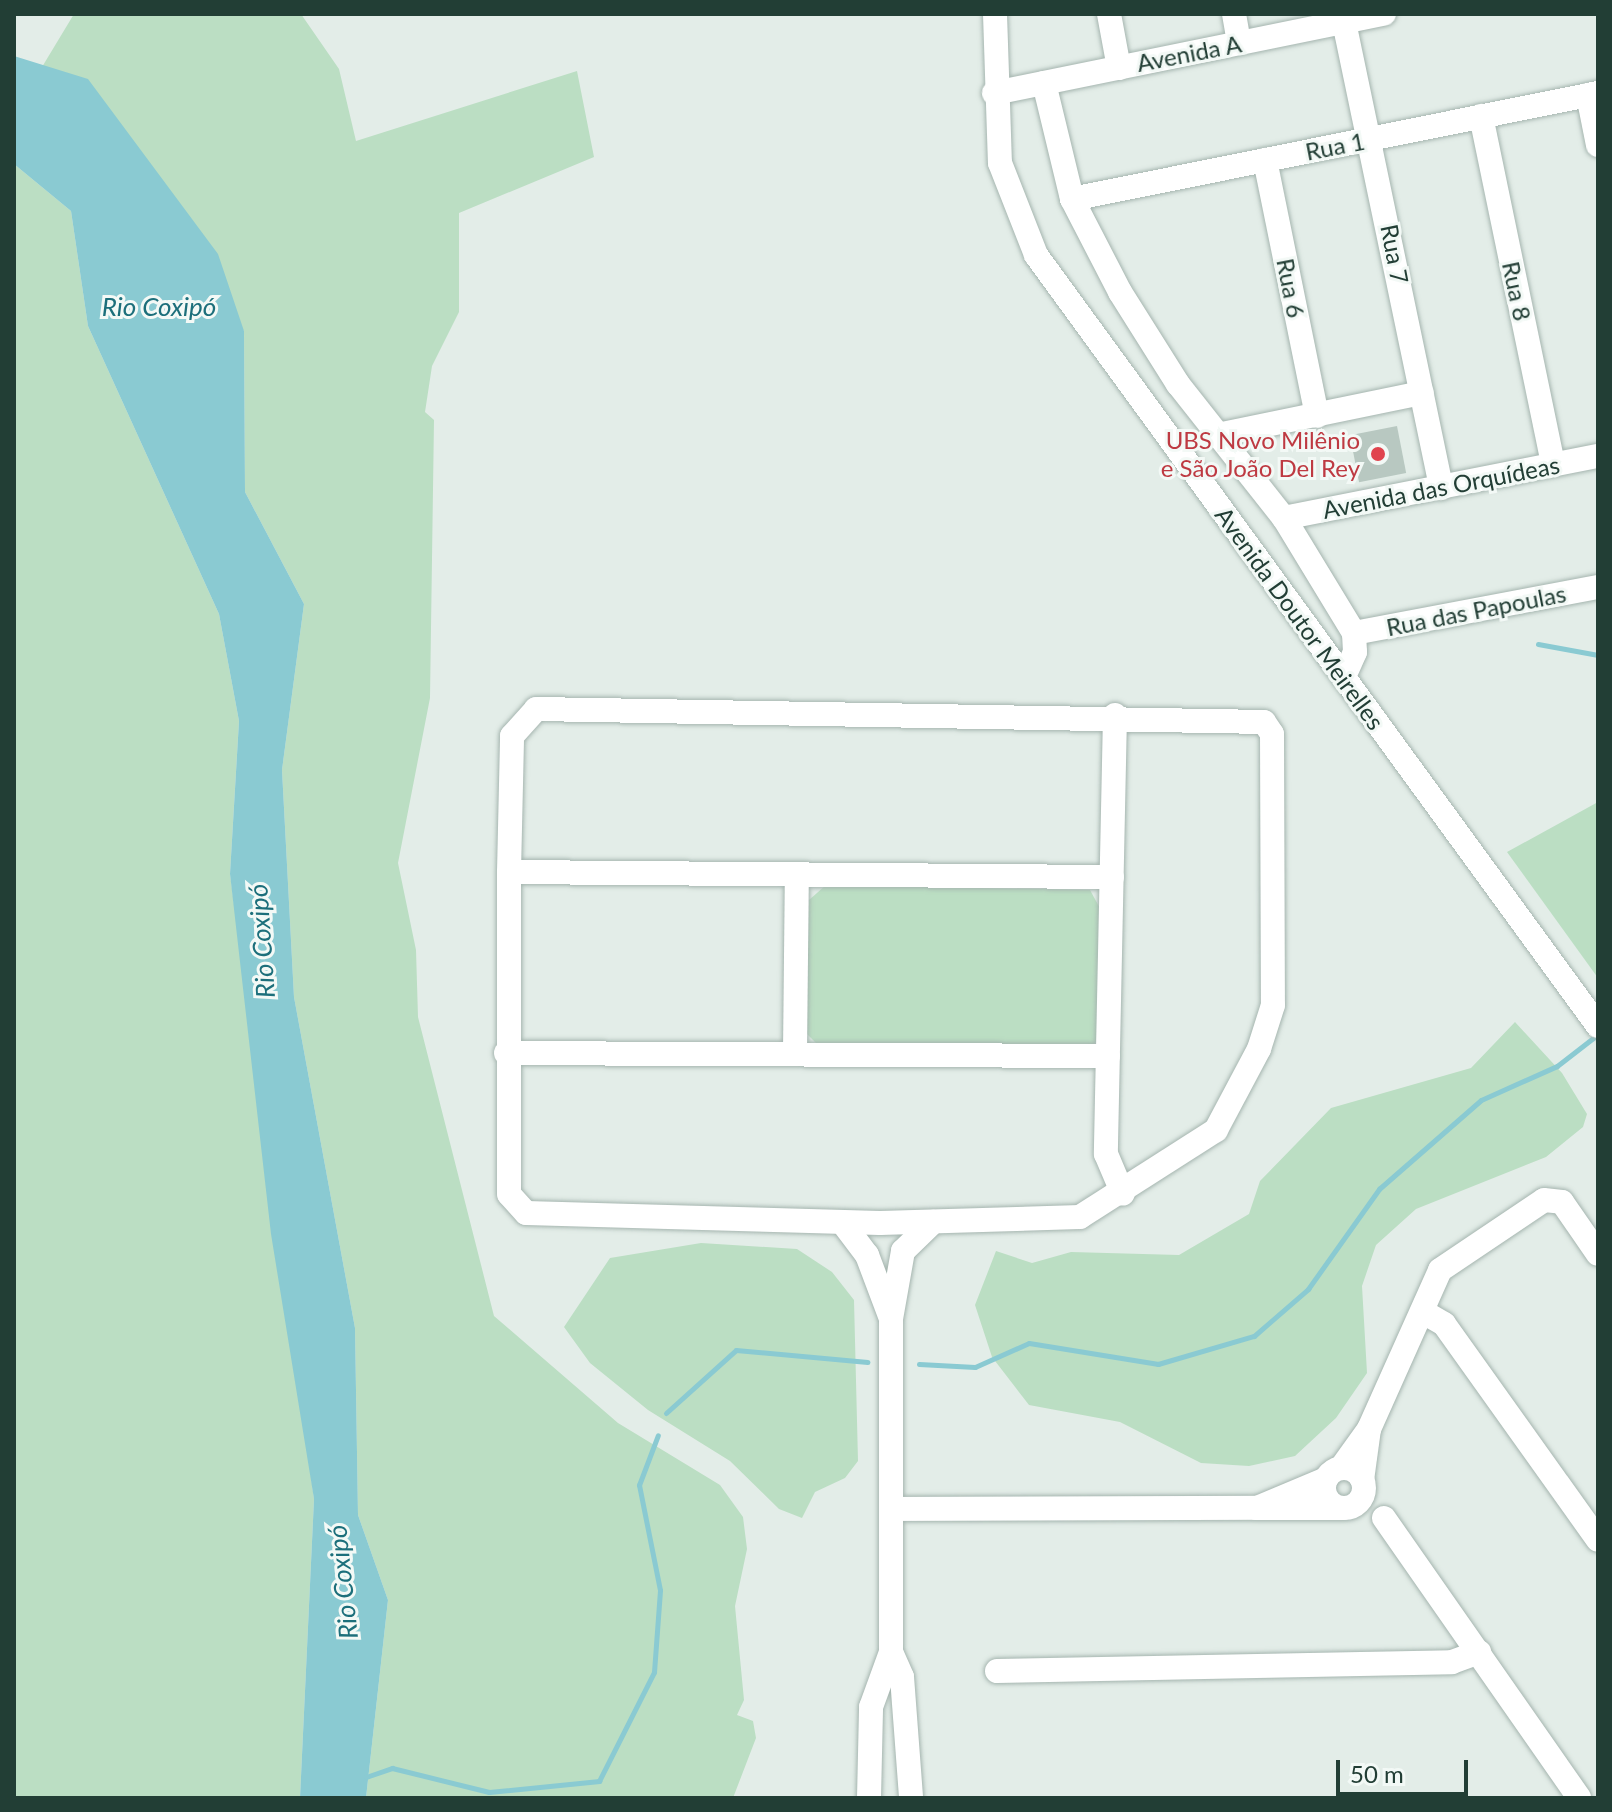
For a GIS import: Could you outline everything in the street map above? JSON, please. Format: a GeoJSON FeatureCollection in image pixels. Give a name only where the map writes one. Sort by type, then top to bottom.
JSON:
{"type":"FeatureCollection","features":[{"type":"Feature","properties":{"kind":"street","name":"Avenida Doutor Meirelles"},"geometry":{"type":"LineString","coordinates":[[995,14],[994,93],[1000,163],[1036,255],[1598,1026]]}},
{"type":"Feature","properties":{"kind":"street"},"geometry":{"type":"LineString","coordinates":[[1109,14],[1119,68]]}},
{"type":"Feature","properties":{"kind":"street"},"geometry":{"type":"LineString","coordinates":[[1234,14],[1239,43]]}},
{"type":"Feature","properties":{"kind":"street","name":"Avenida A"},"geometry":{"type":"LineString","coordinates":[[994,93],[1379,14]]}},
{"type":"Feature","properties":{"kind":"street","name":"Rua 7"},"geometry":{"type":"LineString","coordinates":[[1344,22],[1371,138],[1441,488]]}},
{"type":"Feature","properties":{"kind":"street"},"geometry":{"type":"LineString","coordinates":[[1044,83],[1072,199],[1120,292],[1217,435],[1284,518],[1354,633],[1355,652],[1344,677]]}},
{"type":"Feature","properties":{"kind":"street"},"geometry":{"type":"LineString","coordinates":[[1593,94],[1598,145]]}},
{"type":"Feature","properties":{"kind":"street","name":"Rua 1"},"geometry":{"type":"LineString","coordinates":[[1072,199],[1593,94]]}},
{"type":"Feature","properties":{"kind":"street","name":"Rua 8"},"geometry":{"type":"LineString","coordinates":[[1481,116],[1553,465]]}},
{"type":"Feature","properties":{"kind":"street","name":"Rua 6"},"geometry":{"type":"LineString","coordinates":[[1265,160],[1317,416]]}},
{"type":"Feature","properties":{"kind":"street"},"geometry":{"type":"LineString","coordinates":[[1217,435],[1422,393]]}},
{"type":"Feature","properties":{"kind":"street","name":"Avenida das Orquídeas"},"geometry":{"type":"LineString","coordinates":[[1284,518],[1598,456]]}},
{"type":"Feature","properties":{"kind":"street","name":"Rua das Papoulas"},"geometry":{"type":"LineString","coordinates":[[1354,633],[1598,587]]}},
{"type":"Feature","properties":{"kind":"street"},"geometry":{"type":"LineString","coordinates":[[536,709],[1115,715],[1252,717],[1272,734],[1268,1030],[1216,1130],[1123,1194],[1080,1217],[842,1222],[526,1213],[509,1194],[506,1053],[512,736],[536,709]]}},
{"type":"Feature","properties":{"kind":"street"},"geometry":{"type":"LineString","coordinates":[[1115,715],[1106,1154],[1123,1194]]}},
{"type":"Feature","properties":{"kind":"street"},"geometry":{"type":"LineString","coordinates":[[509,872],[1112,877]]}},
{"type":"Feature","properties":{"kind":"street"},"geometry":{"type":"LineString","coordinates":[[795,1052],[797,874]]}},
{"type":"Feature","properties":{"kind":"street"},"geometry":{"type":"LineString","coordinates":[[506,1053],[795,1052],[1108,1056]]}},
{"type":"Feature","properties":{"kind":"street"},"geometry":{"type":"LineString","coordinates":[[1345,1508],[1348,1479],[1425,1313],[1440,1270],[1544,1200],[1562,1202],[1598,1254]]}},
{"type":"Feature","properties":{"kind":"street"},"geometry":{"type":"LineString","coordinates":[[842,1222],[867,1255],[891,1319]]}},
{"type":"Feature","properties":{"kind":"street"},"geometry":{"type":"LineString","coordinates":[[869,1798],[871,1707],[891,1652],[891,1319],[903,1251],[933,1222]]}},
{"type":"Feature","properties":{"kind":"street"},"geometry":{"type":"LineString","coordinates":[[1425,1313],[1444,1324],[1598,1540]]}},
{"type":"Feature","properties":{"kind":"street"},"geometry":{"type":"LineString","coordinates":[[1257,1508],[1348,1479]]}},
{"type":"Feature","properties":{"kind":"street"},"geometry":{"type":"LineString","coordinates":[[1345,1508],[1327,1498],[1348,1479]]}},
{"type":"Feature","properties":{"kind":"street"},"geometry":{"type":"LineString","coordinates":[[1348,1479],[1384,1518],[1579,1798]]}},
{"type":"Feature","properties":{"kind":"street"},"geometry":{"type":"LineString","coordinates":[[891,1509],[1345,1508],[1384,1518]]}},
{"type":"Feature","properties":{"kind":"street"},"geometry":{"type":"LineString","coordinates":[[891,1652],[902,1677],[911,1798]]}},
{"type":"Feature","properties":{"kind":"street"},"geometry":{"type":"LineString","coordinates":[[997,1671],[1452,1662],[1479,1652]]}},
{"type":"Feature","properties":{"kind":"green space"},"geometry":{"type":"Polygon","coordinates":[[[74,14],[301,14],[339,69],[356,141],[577,71],[594,157],[459,213],[459,312],[432,366],[425,412],[434,420],[430,698],[398,863],[416,950],[418,1017],[494,1316],[618,1423],[720,1485],[743,1517],[747,1549],[735,1606],[744,1700],[737,1715],[753,1721],[756,1738],[733,1798],[366,1798],[388,1600],[358,1515],[355,1328],[294,997],[282,770],[304,604],[245,492],[244,331],[42,67],[74,14]]]}},
{"type":"Feature","properties":{"kind":"green space"},"geometry":{"type":"Polygon","coordinates":[[[14,164],[71,211],[88,326],[219,614],[239,721],[230,874],[314,1499],[300,1798],[14,1798],[14,164]]]}},
{"type":"Feature","properties":{"kind":"green space"},"geometry":{"type":"Polygon","coordinates":[[[1598,802],[1598,978],[1507,852],[1598,802]]]}},
{"type":"Feature","properties":{"kind":"green space"},"geometry":{"type":"Polygon","coordinates":[[[826,885],[1090,890],[1102,912],[1099,1037],[1092,1047],[818,1045],[806,1033],[809,900],[826,885]]]}},
{"type":"Feature","properties":{"kind":"green space"},"geometry":{"type":"Polygon","coordinates":[[[1515,1022],[1562,1073],[1587,1114],[1583,1127],[1546,1157],[1416,1209],[1376,1245],[1362,1286],[1367,1373],[1336,1418],[1295,1456],[1249,1466],[1201,1463],[1120,1422],[1029,1405],[992,1357],[975,1305],[996,1251],[1032,1263],[1071,1252],[1179,1255],[1249,1214],[1260,1181],[1331,1108],[1471,1068],[1515,1022]]]}},
{"type":"Feature","properties":{"kind":"green space"},"geometry":{"type":"Polygon","coordinates":[[[701,1243],[797,1249],[832,1272],[854,1300],[858,1461],[845,1478],[815,1492],[802,1518],[779,1509],[730,1461],[648,1410],[590,1363],[564,1327],[610,1258],[701,1243]]]}},
{"type":"Feature","properties":{"kind":"water","name":"Rio Coxipó"},"geometry":{"type":"Polygon","coordinates":[[[14,56],[88,79],[218,254],[244,331],[245,492],[304,604],[282,770],[294,997],[355,1328],[358,1515],[388,1600],[366,1798],[300,1798],[314,1499],[271,1234],[230,874],[239,721],[219,614],[88,326],[71,211],[14,164],[14,56]]]}},
{"type":"Feature","properties":{"kind":"building","name":"UBS Novo Milênio e São João Del Rey"},"geometry":{"type":"Polygon","coordinates":[[[1397,426],[1406,473],[1359,482],[1350,435],[1397,426]]]}},
{"type":"Feature","properties":{"kind":"waterway"},"geometry":{"type":"LineString","coordinates":[[1538,644],[1598,655]]}},
{"type":"Feature","properties":{"kind":"waterway"},"geometry":{"type":"LineString","coordinates":[[919,1364],[975,1367],[1029,1343],[1158,1364],[1254,1336],[1308,1289],[1379,1189],[1481,1100],[1557,1066],[1597,1035]]}},
{"type":"Feature","properties":{"kind":"waterway"},"geometry":{"type":"LineString","coordinates":[[666,1413],[736,1350],[867,1362]]}},
{"type":"Feature","properties":{"kind":"waterway"},"geometry":{"type":"LineString","coordinates":[[366,1777],[392,1768],[489,1792],[599,1781],[654,1672],[660,1590],[639,1485],[658,1435]]}},
{"type":"Feature","properties":{"kind":"place","name":"UBS Novo Milênio e São João Del Rey"},"geometry":{"type":"Point","coordinates":[1378,454]}}]}
